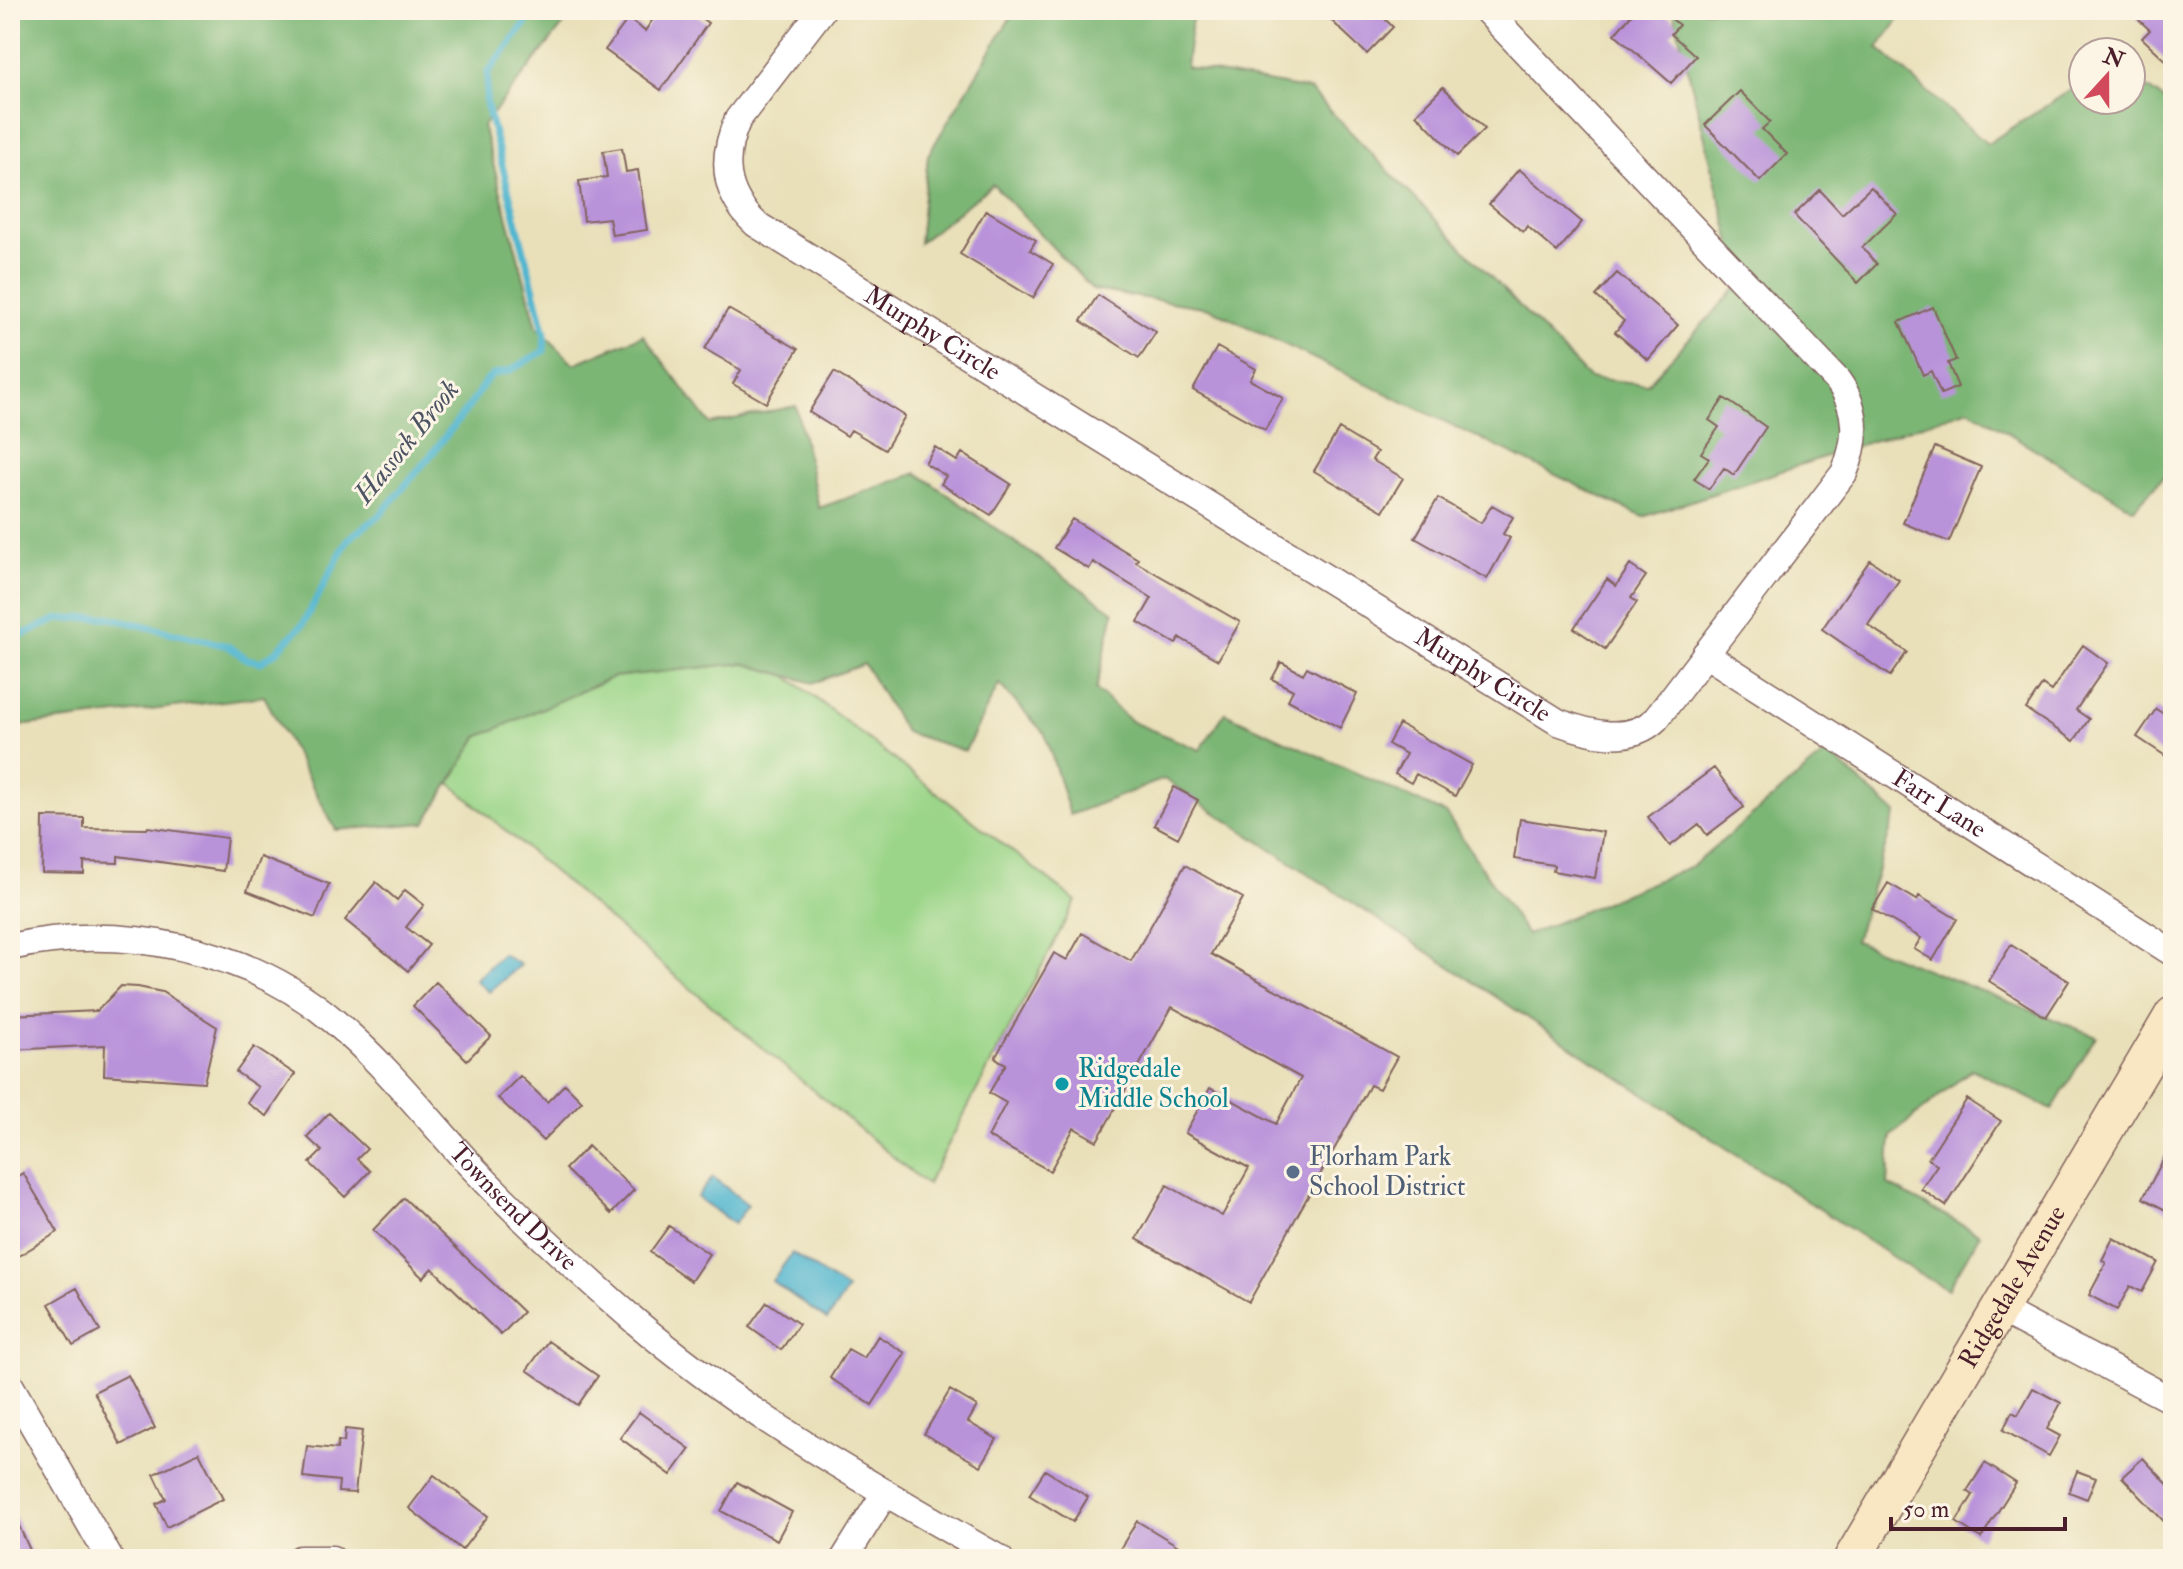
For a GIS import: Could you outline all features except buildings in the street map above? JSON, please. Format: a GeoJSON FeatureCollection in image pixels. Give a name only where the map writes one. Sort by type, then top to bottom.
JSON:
{"type":"FeatureCollection","features":[{"type":"Feature","properties":{"kind":"main road","name":"Ridgedale Avenue"},"geometry":{"type":"LineString","coordinates":[[1852,1559],[2173,1015]]}},
{"type":"Feature","properties":{"kind":"street","name":"Murphy Circle"},"geometry":{"type":"LineString","coordinates":[[822,10],[738,119],[729,139],[726,159],[730,185],[745,213],[756,224],[1558,722],[1604,734],[1640,730],[1656,719],[1844,473],[1853,453],[1856,432],[1853,411],[1838,381],[1486,10]]}},
{"type":"Feature","properties":{"kind":"street","name":"Farr Lane"},"geometry":{"type":"LineString","coordinates":[[1705,654],[2173,953]]}},
{"type":"Feature","properties":{"kind":"street","name":"Townsend Drive"},"geometry":{"type":"LineString","coordinates":[[10,947],[86,937],[176,945],[256,973],[302,998],[333,1019],[355,1040],[474,1168],[554,1248],[637,1322],[754,1413],[1000,1559]]}},
{"type":"Feature","properties":{"kind":"street"},"geometry":{"type":"LineString","coordinates":[[1999,1309],[2173,1401]]}},
{"type":"Feature","properties":{"kind":"street"},"geometry":{"type":"LineString","coordinates":[[10,1385],[110,1559]]}},
{"type":"Feature","properties":{"kind":"street"},"geometry":{"type":"LineString","coordinates":[[844,1559],[885,1493]]}},
{"type":"Feature","properties":{"kind":"street"},"geometry":{"type":"LineString","coordinates":[[300,1559],[332,1559]]}},
{"type":"Feature","properties":{"kind":"green space"},"geometry":{"type":"Polygon","coordinates":[[[10,10],[575,10],[483,126],[537,327],[574,364],[643,335],[710,424],[796,406],[819,508],[917,473],[1114,612],[1096,690],[1132,722],[1200,750],[1225,713],[1446,814],[1527,935],[1694,865],[1827,752],[1896,813],[1855,941],[2096,1036],[2052,1110],[1972,1069],[1891,1136],[1888,1185],[1980,1234],[1948,1289],[1920,1275],[1164,779],[1070,815],[1045,734],[999,684],[965,751],[905,732],[864,664],[813,683],[743,663],[613,677],[478,737],[425,823],[336,830],[264,696],[10,727],[10,10]]]}},
{"type":"Feature","properties":{"kind":"green space"},"geometry":{"type":"Polygon","coordinates":[[[1015,10],[1193,10],[1186,67],[1310,90],[1589,378],[1647,384],[1741,283],[1673,10],[1906,10],[1878,48],[1987,144],[2067,92],[2067,116],[2147,116],[2147,88],[2173,106],[2173,466],[2134,509],[1969,409],[1643,517],[1209,308],[1093,290],[993,184],[919,243],[928,155],[1015,10]]]}},
{"type":"Feature","properties":{"kind":"green space"},"geometry":{"type":"Polygon","coordinates":[[[743,663],[787,676],[1076,901],[927,1185],[450,783],[478,737],[613,677],[743,663]]]}},
{"type":"Feature","properties":{"kind":"water"},"geometry":{"type":"Polygon","coordinates":[[[502,954],[520,965],[489,992],[475,980],[502,954]]]}},
{"type":"Feature","properties":{"kind":"water"},"geometry":{"type":"Polygon","coordinates":[[[713,1177],[748,1205],[734,1224],[697,1197],[713,1177]]]}},
{"type":"Feature","properties":{"kind":"water"},"geometry":{"type":"Polygon","coordinates":[[[792,1253],[847,1290],[827,1320],[772,1281],[792,1253]]]}},
{"type":"Feature","properties":{"kind":"waterway","name":"Hassock Brook"},"geometry":{"type":"LineString","coordinates":[[10,640],[58,619],[107,617],[228,646],[247,659],[261,662],[277,651],[303,624],[348,539],[380,515],[431,455],[484,383],[493,375],[509,371],[544,351],[545,333],[486,102],[488,72],[536,10]]}},
{"type":"Feature","properties":{"kind":"place","name":"Ridgedale Middle School"},"geometry":{"type":"Point","coordinates":[1062,1084]}},
{"type":"Feature","properties":{"kind":"place","name":"Florham Park School District"},"geometry":{"type":"Point","coordinates":[1293,1172]}}]}
